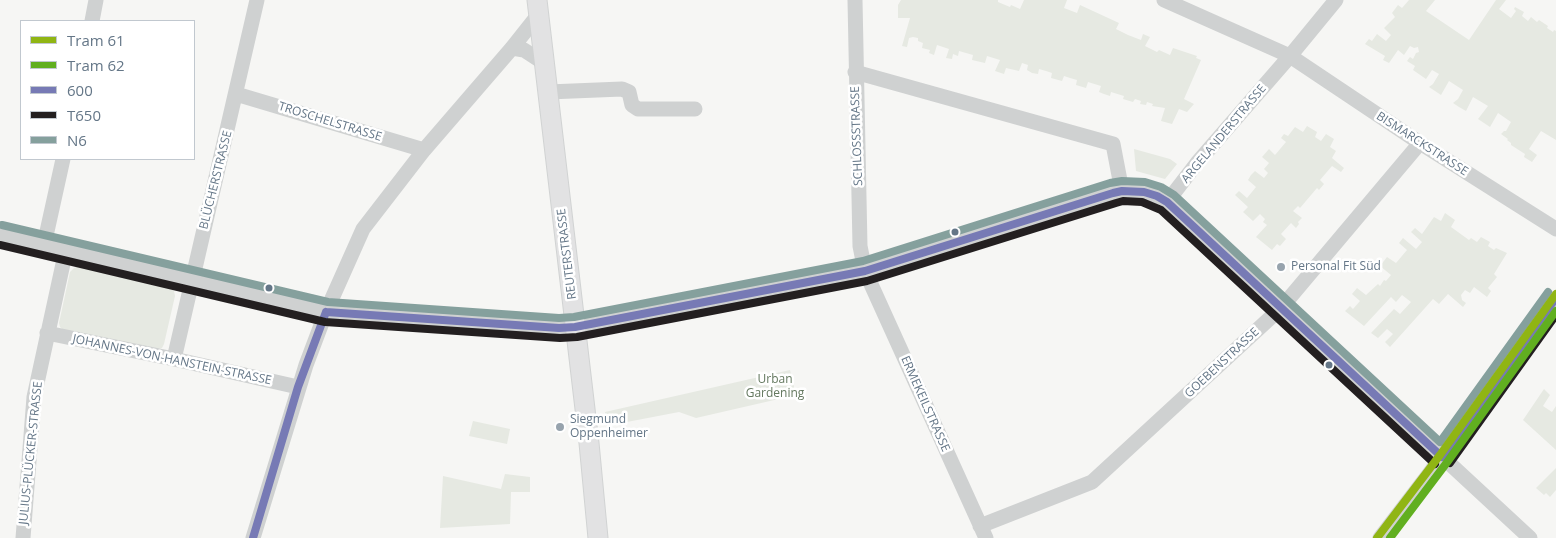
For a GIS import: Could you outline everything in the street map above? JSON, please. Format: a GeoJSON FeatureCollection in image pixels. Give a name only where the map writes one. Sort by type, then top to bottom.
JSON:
{"type":"FeatureCollection","features":[{"type":"Feature","properties":{"kind":"main road","name":"REUTERSTRASSE"},"geometry":{"type":"LineString","coordinates":[[538,7],[598,538]]}},
{"type":"Feature","properties":{"kind":"street"},"geometry":{"type":"LineString","coordinates":[[92,20],[96,0]]}},
{"type":"Feature","properties":{"kind":"street","name":"BLÜCHERSTRASSE"},"geometry":{"type":"LineString","coordinates":[[174,359],[257,0]]}},
{"type":"Feature","properties":{"kind":"street","name":"SCHLOSSSTRASSE"},"geometry":{"type":"LineString","coordinates":[[855,0],[860,246],[865,271]]}},
{"type":"Feature","properties":{"kind":"street","name":"BISMARCKSTRASSE"},"geometry":{"type":"LineString","coordinates":[[1164,0],[1290,56],[1420,143],[1556,229]]}},
{"type":"Feature","properties":{"kind":"street","name":"ARGELANDERSTRASSE"},"geometry":{"type":"LineString","coordinates":[[1167,202],[1197,163],[1336,0]]}},
{"type":"Feature","properties":{"kind":"street"},"geometry":{"type":"LineString","coordinates":[[253,538],[298,387],[326,312],[363,229],[424,150],[512,48],[538,7]]}},
{"type":"Feature","properties":{"kind":"street"},"geometry":{"type":"LineString","coordinates":[[512,48],[524,50],[544,63]]}},
{"type":"Feature","properties":{"kind":"street"},"geometry":{"type":"LineString","coordinates":[[855,72],[1113,144],[1122,192]]}},
{"type":"Feature","properties":{"kind":"street"},"geometry":{"type":"LineString","coordinates":[[548,92],[622,89],[629,92],[632,106],[638,109],[695,109]]}},
{"type":"Feature","properties":{"kind":"street","name":"TROSCHELSTRASSE"},"geometry":{"type":"LineString","coordinates":[[236,94],[424,150]]}},
{"type":"Feature","properties":{"kind":"street","name":"GOEBENSTRASSE"},"geometry":{"type":"LineString","coordinates":[[983,532],[1092,482],[1282,308],[1420,143]]}},
{"type":"Feature","properties":{"kind":"street"},"geometry":{"type":"LineString","coordinates":[[44,245],[63,160]]}},
{"type":"Feature","properties":{"kind":"street"},"geometry":{"type":"LineString","coordinates":[[0,235],[326,312],[559,328],[575,327],[865,271],[1122,192],[1150,193],[1167,202],[1530,538]]}},
{"type":"Feature","properties":{"kind":"street","name":"JULIUS-PLÜCKER-STRASSE"},"geometry":{"type":"LineString","coordinates":[[23,538],[34,397],[66,250]]}},
{"type":"Feature","properties":{"kind":"street","name":"ERMEKEILSTRASSE"},"geometry":{"type":"LineString","coordinates":[[865,271],[983,532]]}},
{"type":"Feature","properties":{"kind":"street"},"geometry":{"type":"LineString","coordinates":[[1380,538],[1554,305]]}},
{"type":"Feature","properties":{"kind":"street","name":"JOHANNES-VON-HANSTEIN-STRASSE"},"geometry":{"type":"LineString","coordinates":[[47,333],[298,387]]}},
{"type":"Feature","properties":{"kind":"green space"},"geometry":{"type":"Polygon","coordinates":[[[901,0],[998,0],[998,2],[1010,7],[1011,5],[1020,9],[1024,0],[1067,0],[1064,8],[1077,13],[1080,5],[1119,23],[1116,29],[1128,35],[1141,40],[1143,34],[1150,37],[1145,46],[1157,52],[1159,50],[1170,55],[1173,48],[1197,56],[1196,58],[1201,60],[1184,99],[1194,104],[1187,112],[1179,109],[1172,124],[1161,121],[1165,108],[1152,106],[1153,104],[1147,102],[1146,105],[1140,104],[1141,101],[1135,99],[1133,102],[1123,99],[1124,96],[1111,92],[1110,96],[1104,94],[1099,92],[1101,86],[1088,82],[1086,88],[1076,85],[1077,80],[1064,76],[1062,81],[1051,78],[1052,73],[1039,69],[1038,74],[1032,73],[1027,70],[1028,65],[1022,63],[1019,71],[1006,68],[1004,74],[995,71],[1000,60],[987,56],[985,63],[972,60],[973,55],[959,51],[958,56],[953,54],[952,59],[946,58],[949,49],[937,45],[934,55],[929,53],[930,50],[922,48],[923,43],[918,41],[918,38],[913,37],[909,38],[907,47],[902,46],[910,18],[898,18],[898,5],[901,0]]]}},
{"type":"Feature","properties":{"kind":"green space"},"geometry":{"type":"Polygon","coordinates":[[[1409,0],[1435,0],[1426,11],[1469,40],[1496,0],[1506,0],[1499,9],[1511,18],[1516,11],[1515,7],[1524,12],[1522,16],[1528,21],[1531,17],[1537,22],[1539,20],[1548,26],[1547,28],[1553,32],[1554,30],[1556,31],[1556,140],[1541,131],[1529,149],[1537,155],[1532,162],[1524,157],[1525,154],[1511,145],[1508,139],[1501,134],[1506,131],[1511,122],[1498,113],[1490,127],[1478,119],[1488,106],[1473,97],[1466,111],[1459,107],[1453,103],[1458,99],[1463,90],[1449,81],[1441,95],[1429,87],[1439,74],[1432,70],[1426,79],[1413,70],[1415,66],[1407,61],[1410,57],[1413,59],[1416,53],[1419,52],[1418,47],[1410,46],[1404,55],[1398,50],[1389,63],[1383,60],[1385,56],[1365,44],[1369,39],[1372,41],[1377,34],[1386,41],[1391,35],[1384,28],[1395,17],[1392,13],[1398,5],[1402,8],[1409,0]]]}},
{"type":"Feature","properties":{"kind":"green space"},"geometry":{"type":"Polygon","coordinates":[[[1307,126],[1317,132],[1315,137],[1321,141],[1326,134],[1334,139],[1330,147],[1336,151],[1332,158],[1344,168],[1341,172],[1332,166],[1320,180],[1324,184],[1319,190],[1317,188],[1300,208],[1298,206],[1293,211],[1302,218],[1298,222],[1299,224],[1296,228],[1291,223],[1281,234],[1286,239],[1280,246],[1277,244],[1272,250],[1256,237],[1267,225],[1263,222],[1265,219],[1260,214],[1253,221],[1243,212],[1248,207],[1235,195],[1239,191],[1247,198],[1256,187],[1248,180],[1251,175],[1255,171],[1264,178],[1268,173],[1264,169],[1269,163],[1262,157],[1269,149],[1275,155],[1286,142],[1281,138],[1284,134],[1288,136],[1295,127],[1303,132],[1307,126]]]}},
{"type":"Feature","properties":{"kind":"green space"},"geometry":{"type":"Polygon","coordinates":[[[1134,149],[1170,159],[1177,164],[1165,179],[1136,171],[1134,149]]]}},
{"type":"Feature","properties":{"kind":"green space"},"geometry":{"type":"Polygon","coordinates":[[[1445,213],[1455,220],[1451,227],[1469,240],[1471,238],[1477,242],[1481,237],[1490,242],[1488,246],[1494,250],[1496,248],[1507,253],[1494,274],[1497,277],[1488,288],[1491,291],[1487,297],[1474,287],[1470,293],[1465,290],[1461,295],[1462,300],[1466,303],[1463,307],[1448,294],[1439,304],[1433,299],[1390,347],[1385,342],[1393,334],[1387,329],[1378,338],[1371,333],[1394,309],[1400,314],[1411,302],[1402,295],[1396,302],[1391,297],[1364,326],[1345,311],[1350,306],[1353,309],[1360,301],[1352,294],[1357,288],[1366,295],[1378,284],[1380,286],[1391,275],[1380,266],[1387,257],[1396,263],[1407,250],[1399,243],[1403,238],[1416,249],[1422,242],[1411,232],[1415,228],[1422,234],[1434,217],[1441,221],[1445,213]]]}},
{"type":"Feature","properties":{"kind":"green space"},"geometry":{"type":"Polygon","coordinates":[[[79,266],[170,288],[174,291],[175,296],[162,348],[158,349],[63,330],[59,323],[70,272],[79,266]]]}},
{"type":"Feature","properties":{"kind":"green space","name":"Urban Gardening"},"geometry":{"type":"Polygon","coordinates":[[[790,370],[796,395],[696,418],[679,412],[606,426],[605,412],[790,370]]]}},
{"type":"Feature","properties":{"kind":"green space"},"geometry":{"type":"Polygon","coordinates":[[[1544,389],[1550,395],[1543,406],[1552,412],[1556,406],[1556,450],[1523,420],[1544,389]]]}},
{"type":"Feature","properties":{"kind":"green space"},"geometry":{"type":"Polygon","coordinates":[[[473,421],[510,429],[507,444],[469,436],[473,421]]]}},
{"type":"Feature","properties":{"kind":"green space"},"geometry":{"type":"Polygon","coordinates":[[[1556,468],[1556,490],[1550,497],[1546,493],[1544,495],[1536,488],[1556,468]]]}},
{"type":"Feature","properties":{"kind":"green space"},"geometry":{"type":"Polygon","coordinates":[[[505,474],[530,477],[530,492],[511,492],[510,524],[440,528],[443,476],[501,489],[505,474]]]}},
{"type":"Feature","properties":{"kind":"tram line","name":"61"},"geometry":{"type":"LineString","coordinates":[[1377,538],[1440,455],[1556,294]]}},
{"type":"Feature","properties":{"kind":"tram line","name":"62"},"geometry":{"type":"LineString","coordinates":[[1390,538],[1556,311]]}},
{"type":"Feature","properties":{"kind":"transit line","name":"N6"},"geometry":{"type":"LineString","coordinates":[[2,225],[328,302],[559,318],[574,317],[863,261],[1110,183],[1122,181],[1145,182],[1161,187],[1174,195],[1440,442],[1548,292]]}},
{"type":"Feature","properties":{"kind":"transit line","name":"600"},"geometry":{"type":"LineString","coordinates":[[326,312],[559,328],[575,327],[865,271],[1113,193],[1122,191],[1144,192],[1157,196],[1167,202],[1442,457]]}},
{"type":"Feature","properties":{"kind":"transit line","name":"T650"},"geometry":{"type":"LineString","coordinates":[[0,245],[325,322],[560,338],[577,337],[867,281],[1116,203],[1123,201],[1142,202],[1161,210],[1435,464]]}},
{"type":"Feature","properties":{"kind":"transit line","name":"600"},"geometry":{"type":"LineString","coordinates":[[1442,457],[1556,298]]}},
{"type":"Feature","properties":{"kind":"transit line","name":"600"},"geometry":{"type":"LineString","coordinates":[[253,538],[298,387],[326,312]]}},
{"type":"Feature","properties":{"kind":"transit line","name":"T650"},"geometry":{"type":"LineString","coordinates":[[1450,463],[1556,315]]}},
{"type":"Feature","properties":{"kind":"place","name":"Personal Fit Süd"},"geometry":{"type":"Point","coordinates":[1281,267]}},
{"type":"Feature","properties":{"kind":"place","name":"Siegmund Oppenheimer"},"geometry":{"type":"Point","coordinates":[560,427]}}]}
